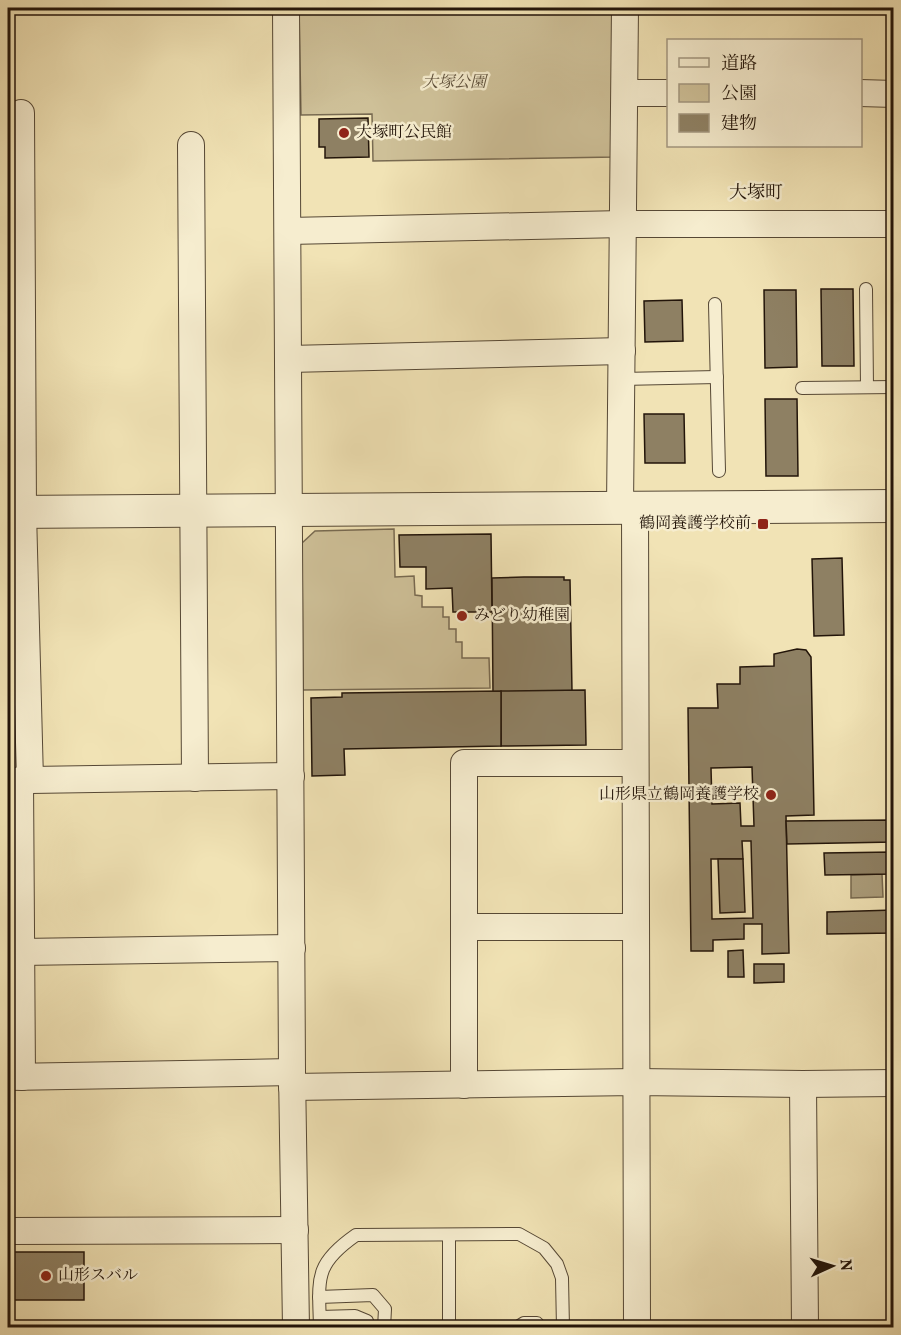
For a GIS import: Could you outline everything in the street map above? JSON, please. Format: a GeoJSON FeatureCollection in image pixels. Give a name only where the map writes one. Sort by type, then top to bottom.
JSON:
{"type":"FeatureCollection","features":[{"type":"Feature","properties":{"kind":"street"},"geometry":{"type":"LineString","coordinates":[[286,8],[292,1079],[296,1328]]}},
{"type":"Feature","properties":{"kind":"street"},"geometry":{"type":"LineString","coordinates":[[625,8],[621,379],[635,763],[637,1328]]}},
{"type":"Feature","properties":{"kind":"street"},"geometry":{"type":"LineString","coordinates":[[625,93],[667,93]]}},
{"type":"Feature","properties":{"kind":"street"},"geometry":{"type":"LineString","coordinates":[[862,93],[894,94]]}},
{"type":"Feature","properties":{"kind":"street"},"geometry":{"type":"LineString","coordinates":[[21,113],[15,512],[30,780]]}},
{"type":"Feature","properties":{"kind":"street"},"geometry":{"type":"LineString","coordinates":[[191,145],[195,778]]}},
{"type":"Feature","properties":{"kind":"street"},"geometry":{"type":"LineString","coordinates":[[288,231],[623,224],[894,224]]}},
{"type":"Feature","properties":{"kind":"street"},"geometry":{"type":"LineString","coordinates":[[289,359],[622,351]]}},
{"type":"Feature","properties":{"kind":"street"},"geometry":{"type":"LineString","coordinates":[[15,512],[894,506]]}},
{"type":"Feature","properties":{"kind":"street"},"geometry":{"type":"LineString","coordinates":[[465,1085],[464,763],[635,763]]}},
{"type":"Feature","properties":{"kind":"street"},"geometry":{"type":"LineString","coordinates":[[291,776],[20,780],[20,952],[15,1077],[292,1079],[465,1085],[636,1082],[894,1083]]}},
{"type":"Feature","properties":{"kind":"street"},"geometry":{"type":"LineString","coordinates":[[464,927],[635,927]]}},
{"type":"Feature","properties":{"kind":"street"},"geometry":{"type":"LineString","coordinates":[[20,952],[292,948]]}},
{"type":"Feature","properties":{"kind":"street"},"geometry":{"type":"LineString","coordinates":[[803,1084],[805,1328]]}},
{"type":"Feature","properties":{"kind":"street"},"geometry":{"type":"LineString","coordinates":[[8,1231],[295,1230]]}},
{"type":"Feature","properties":{"kind":"lane"},"geometry":{"type":"LineString","coordinates":[[866,288],[867,387]]}},
{"type":"Feature","properties":{"kind":"lane"},"geometry":{"type":"LineString","coordinates":[[716,304],[718,471]]}},
{"type":"Feature","properties":{"kind":"lane"},"geometry":{"type":"LineString","coordinates":[[621,379],[717,377]]}},
{"type":"Feature","properties":{"kind":"lane"},"geometry":{"type":"LineString","coordinates":[[802,388],[894,387]]}},
{"type":"Feature","properties":{"kind":"lane"},"geometry":{"type":"LineString","coordinates":[[369,1328],[367,1321],[355,1316],[320,1322],[320,1272],[338,1248],[356,1235],[519,1234],[544,1248],[557,1264],[562,1278],[563,1328]]}},
{"type":"Feature","properties":{"kind":"lane"},"geometry":{"type":"LineString","coordinates":[[449,1236],[449,1328]]}},
{"type":"Feature","properties":{"kind":"lane"},"geometry":{"type":"LineString","coordinates":[[319,1297],[373,1295],[386,1309],[384,1328]]}},
{"type":"Feature","properties":{"kind":"lane"},"geometry":{"type":"LineString","coordinates":[[516,1328],[524,1323],[537,1323],[541,1328]]}},
{"type":"Feature","properties":{"kind":"green space","name":"大塚公園"},"geometry":{"type":"Polygon","coordinates":[[[299,8],[615,8],[616,157],[373,161],[372,114],[301,115],[299,8]]]}},
{"type":"Feature","properties":{"kind":"green space"},"geometry":{"type":"Polygon","coordinates":[[[394,529],[395,577],[414,576],[415,595],[422,596],[422,607],[443,607],[443,617],[449,617],[449,629],[456,629],[456,642],[462,642],[462,658],[489,658],[490,688],[303,690],[302,543],[315,531],[394,529]]]}},
{"type":"Feature","properties":{"kind":"shaded area"},"geometry":{"type":"Polygon","coordinates":[[[882,874],[883,897],[851,898],[851,875],[882,874]]]}},
{"type":"Feature","properties":{"kind":"building","name":"大塚町公民館"},"geometry":{"type":"Polygon","coordinates":[[[368,118],[369,157],[325,158],[325,147],[319,147],[319,119],[368,118]]]}},
{"type":"Feature","properties":{"kind":"building"},"geometry":{"type":"Polygon","coordinates":[[[821,289],[853,289],[854,366],[822,366],[821,289]]]}},
{"type":"Feature","properties":{"kind":"building"},"geometry":{"type":"Polygon","coordinates":[[[764,290],[796,290],[797,367],[765,368],[764,290]]]}},
{"type":"Feature","properties":{"kind":"building"},"geometry":{"type":"Polygon","coordinates":[[[682,300],[683,341],[645,342],[644,301],[682,300]]]}},
{"type":"Feature","properties":{"kind":"building"},"geometry":{"type":"Polygon","coordinates":[[[765,399],[797,399],[798,476],[766,476],[765,399]]]}},
{"type":"Feature","properties":{"kind":"building"},"geometry":{"type":"Polygon","coordinates":[[[644,414],[684,414],[685,463],[645,463],[644,414]]]}},
{"type":"Feature","properties":{"kind":"building"},"geometry":{"type":"Polygon","coordinates":[[[491,534],[492,612],[453,612],[452,588],[426,589],[426,567],[400,567],[399,535],[491,534]]]}},
{"type":"Feature","properties":{"kind":"building"},"geometry":{"type":"Polygon","coordinates":[[[842,558],[844,635],[814,636],[812,559],[842,558]]]}},
{"type":"Feature","properties":{"kind":"building"},"geometry":{"type":"Polygon","coordinates":[[[564,577],[564,580],[570,580],[572,691],[493,692],[492,578],[564,577]]]}},
{"type":"Feature","properties":{"kind":"building"},"geometry":{"type":"Polygon","coordinates":[[[797,649],[806,650],[811,657],[814,815],[786,816],[789,953],[762,954],[762,924],[744,924],[744,939],[713,940],[713,951],[691,951],[688,708],[718,708],[717,684],[740,684],[740,667],[774,666],[774,654],[797,649]],[[752,767],[711,768],[712,804],[740,803],[741,826],[754,826],[752,767]],[[742,841],[743,859],[711,859],[712,919],[753,918],[751,841],[742,841]]]}},
{"type":"Feature","properties":{"kind":"building"},"geometry":{"type":"Polygon","coordinates":[[[585,690],[586,745],[501,746],[501,691],[585,690]]]}},
{"type":"Feature","properties":{"kind":"building"},"geometry":{"type":"Polygon","coordinates":[[[501,691],[501,746],[344,749],[345,775],[312,776],[311,698],[342,697],[342,693],[501,691]]]}},
{"type":"Feature","properties":{"kind":"building"},"geometry":{"type":"Polygon","coordinates":[[[894,820],[894,842],[787,844],[786,821],[894,820]]]}},
{"type":"Feature","properties":{"kind":"building"},"geometry":{"type":"Polygon","coordinates":[[[894,852],[894,874],[825,875],[824,853],[894,852]]]}},
{"type":"Feature","properties":{"kind":"building"},"geometry":{"type":"Polygon","coordinates":[[[718,859],[743,859],[745,912],[720,913],[718,859]]]}},
{"type":"Feature","properties":{"kind":"building"},"geometry":{"type":"Polygon","coordinates":[[[894,910],[894,933],[827,934],[827,912],[894,910]]]}},
{"type":"Feature","properties":{"kind":"building"},"geometry":{"type":"Polygon","coordinates":[[[743,950],[744,977],[728,977],[728,951],[743,950]]]}},
{"type":"Feature","properties":{"kind":"building"},"geometry":{"type":"Polygon","coordinates":[[[754,964],[784,964],[784,982],[754,983],[754,964]]]}},
{"type":"Feature","properties":{"kind":"building","name":"山形スバル"},"geometry":{"type":"Polygon","coordinates":[[[8,1252],[84,1252],[84,1300],[8,1300],[8,1252]]]}},
{"type":"Feature","properties":{"kind":"building"},"geometry":{"type":"Polygon","coordinates":[[[582,1321],[621,1321],[621,1328],[582,1328],[582,1321]]]}},
{"type":"Feature","properties":{"kind":"place","name":"大塚町公民館"},"geometry":{"type":"Point","coordinates":[344,133]}},
{"type":"Feature","properties":{"kind":"place","name":"鶴岡養護学校前"},"geometry":{"type":"Point","coordinates":[763,524]}},
{"type":"Feature","properties":{"kind":"place","name":"みどり幼稚園"},"geometry":{"type":"Point","coordinates":[462,616]}},
{"type":"Feature","properties":{"kind":"place","name":"山形県立鶴岡養護学校"},"geometry":{"type":"Point","coordinates":[771,795]}},
{"type":"Feature","properties":{"kind":"place","name":"山形スバル"},"geometry":{"type":"Point","coordinates":[46,1276]}},
{"type":"Feature","properties":{"kind":"district","name":"大塚町"},"geometry":{"type":"Point","coordinates":[756,193]}}]}
